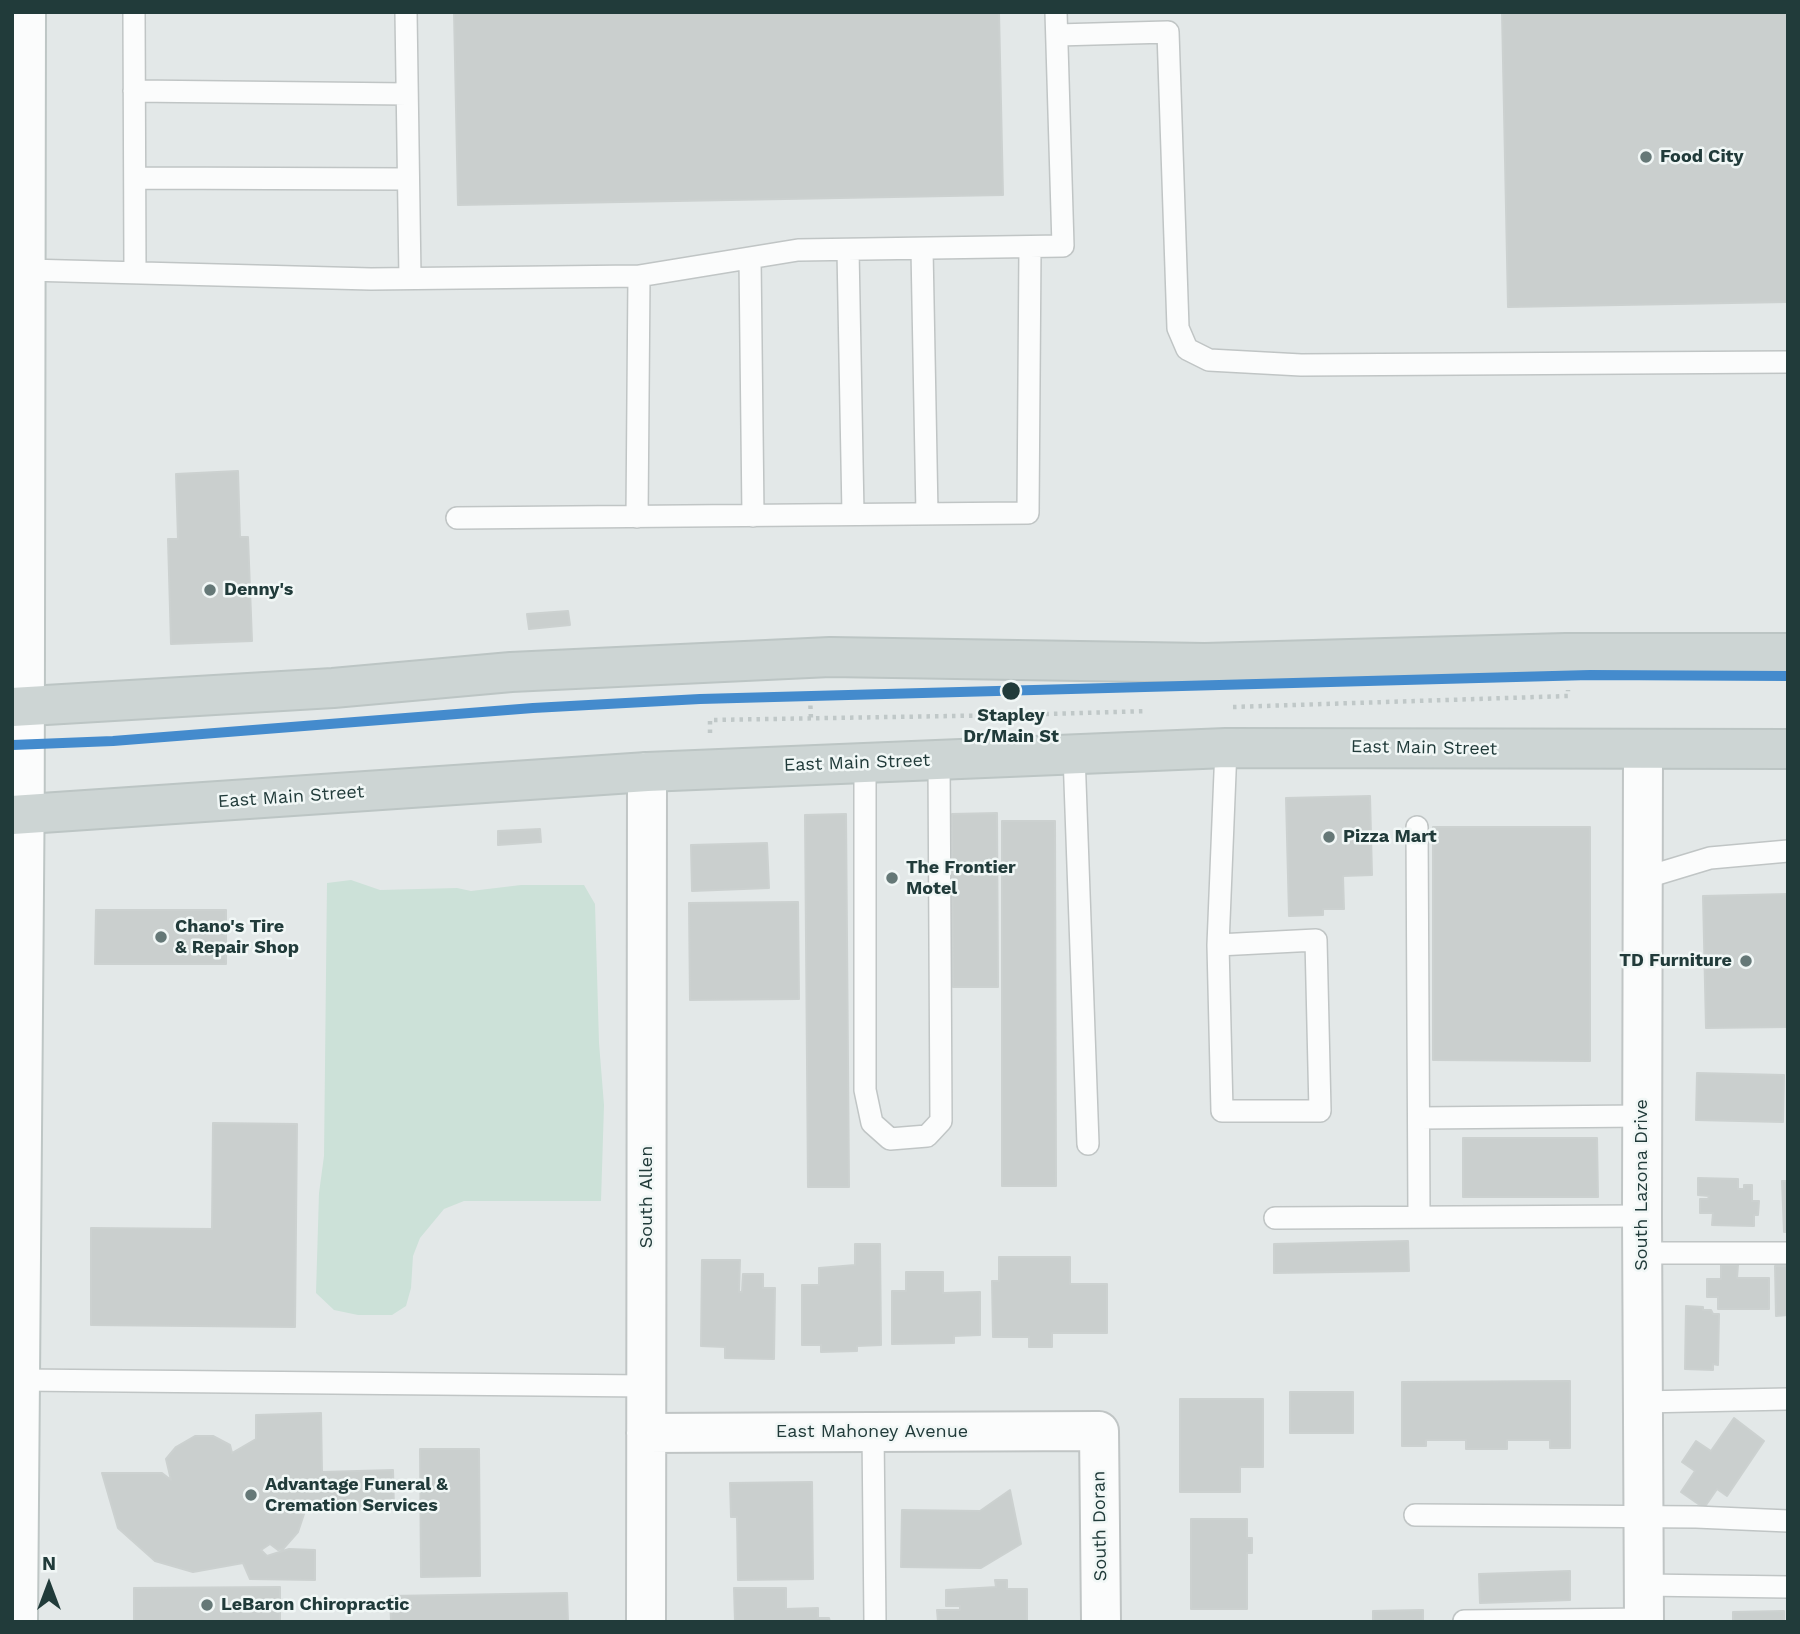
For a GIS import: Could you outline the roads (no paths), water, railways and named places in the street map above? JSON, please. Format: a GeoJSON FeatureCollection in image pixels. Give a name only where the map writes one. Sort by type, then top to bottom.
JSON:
{"type":"FeatureCollection","features":[{"type":"Feature","properties":{"kind":"main road"},"geometry":{"type":"LineString","coordinates":[[19,706],[333,688],[525,671],[830,657],[1205,663],[1566,653],[1788,653]]}},
{"type":"Feature","properties":{"kind":"main road","name":"East Main Street"},"geometry":{"type":"LineString","coordinates":[[18,815],[250,801],[499,780],[1226,747],[1788,749]]}},
{"type":"Feature","properties":{"kind":"street"},"geometry":{"type":"LineString","coordinates":[[18,1622],[24,1037],[18,815],[27,270],[20,169],[26,12]]}},
{"type":"Feature","properties":{"kind":"street","name":"South Lazona Drive"},"geometry":{"type":"LineString","coordinates":[[1643,749],[1644,1609]]}},
{"type":"Feature","properties":{"kind":"street","name":"South Allen"},"geometry":{"type":"LineString","coordinates":[[646,1622],[647,772]]}},
{"type":"Feature","properties":{"kind":"street","name":"East Mahoney Avenue"},"geometry":{"type":"LineString","coordinates":[[646,1433],[1099,1431]]}},
{"type":"Feature","properties":{"kind":"street","name":"South Doran"},"geometry":{"type":"LineString","coordinates":[[1099,1431],[1101,1622]]}},
{"type":"Feature","properties":{"kind":"lane"},"geometry":{"type":"LineString","coordinates":[[134,12],[135,273]]}},
{"type":"Feature","properties":{"kind":"lane"},"geometry":{"type":"LineString","coordinates":[[406,12],[410,278]]}},
{"type":"Feature","properties":{"kind":"lane"},"geometry":{"type":"LineString","coordinates":[[27,270],[410,278],[639,276],[798,250],[1063,246],[1056,12]]}},
{"type":"Feature","properties":{"kind":"lane"},"geometry":{"type":"LineString","coordinates":[[1057,35],[1168,32],[1178,328],[1187,349],[1209,360],[1301,365],[1788,362]]}},
{"type":"Feature","properties":{"kind":"lane"},"geometry":{"type":"LineString","coordinates":[[134,91],[407,94]]}},
{"type":"Feature","properties":{"kind":"lane"},"geometry":{"type":"LineString","coordinates":[[135,178],[408,179]]}},
{"type":"Feature","properties":{"kind":"lane"},"geometry":{"type":"LineString","coordinates":[[457,519],[1028,513],[1030,248]]}},
{"type":"Feature","properties":{"kind":"lane"},"geometry":{"type":"LineString","coordinates":[[922,249],[927,514]]}},
{"type":"Feature","properties":{"kind":"lane"},"geometry":{"type":"LineString","coordinates":[[848,250],[853,514]]}},
{"type":"Feature","properties":{"kind":"lane"},"geometry":{"type":"LineString","coordinates":[[750,258],[753,516]]}},
{"type":"Feature","properties":{"kind":"lane"},"geometry":{"type":"LineString","coordinates":[[637,517],[639,276]]}},
{"type":"Feature","properties":{"kind":"lane"},"geometry":{"type":"LineString","coordinates":[[1218,945],[1316,940],[1320,1111],[1222,1111],[1218,945],[1226,747]]}},
{"type":"Feature","properties":{"kind":"lane"},"geometry":{"type":"LineString","coordinates":[[1073,754],[1088,1144]]}},
{"type":"Feature","properties":{"kind":"lane"},"geometry":{"type":"LineString","coordinates":[[866,763],[866,1090],[873,1123],[890,1139],[928,1136],[941,1121],[940,760]]}},
{"type":"Feature","properties":{"kind":"lane"},"geometry":{"type":"LineString","coordinates":[[1417,827],[1419,1217]]}},
{"type":"Feature","properties":{"kind":"lane"},"geometry":{"type":"LineString","coordinates":[[1644,877],[1710,858],[1788,851]]}},
{"type":"Feature","properties":{"kind":"lane"},"geometry":{"type":"LineString","coordinates":[[1420,1118],[1642,1116]]}},
{"type":"Feature","properties":{"kind":"lane"},"geometry":{"type":"LineString","coordinates":[[1275,1218],[1419,1217],[1642,1235],[1788,1253]]}},
{"type":"Feature","properties":{"kind":"lane"},"geometry":{"type":"LineString","coordinates":[[20,1380],[646,1386]]}},
{"type":"Feature","properties":{"kind":"lane"},"geometry":{"type":"LineString","coordinates":[[1642,1402],[1788,1399]]}},
{"type":"Feature","properties":{"kind":"lane"},"geometry":{"type":"LineString","coordinates":[[873,1432],[875,1622]]}},
{"type":"Feature","properties":{"kind":"lane"},"geometry":{"type":"LineString","coordinates":[[1415,1515],[1788,1521]]}},
{"type":"Feature","properties":{"kind":"lane"},"geometry":{"type":"LineString","coordinates":[[1464,1621],[1644,1609],[1788,1587]]}},
{"type":"Feature","properties":{"kind":"place","name":"Food City"},"geometry":{"type":"Point","coordinates":[1646,157]}},
{"type":"Feature","properties":{"kind":"place","name":"Denny's"},"geometry":{"type":"Point","coordinates":[210,590]}},
{"type":"Feature","properties":{"kind":"place","name":"Stapley Dr/Main St"},"geometry":{"type":"Point","coordinates":[1011,691]}},
{"type":"Feature","properties":{"kind":"place","name":"Pizza Mart"},"geometry":{"type":"Point","coordinates":[1329,837]}},
{"type":"Feature","properties":{"kind":"place","name":"The Frontier Motel"},"geometry":{"type":"Point","coordinates":[892,878]}},
{"type":"Feature","properties":{"kind":"place","name":"Chano's Tire & Repair Shop"},"geometry":{"type":"Point","coordinates":[161,937]}},
{"type":"Feature","properties":{"kind":"place","name":"TD Furniture"},"geometry":{"type":"Point","coordinates":[1746,961]}},
{"type":"Feature","properties":{"kind":"place","name":"Advantage Funeral & Cremation Services"},"geometry":{"type":"Point","coordinates":[251,1495]}},
{"type":"Feature","properties":{"kind":"place","name":"LeBaron Chiropractic"},"geometry":{"type":"Point","coordinates":[207,1605]}}]}
